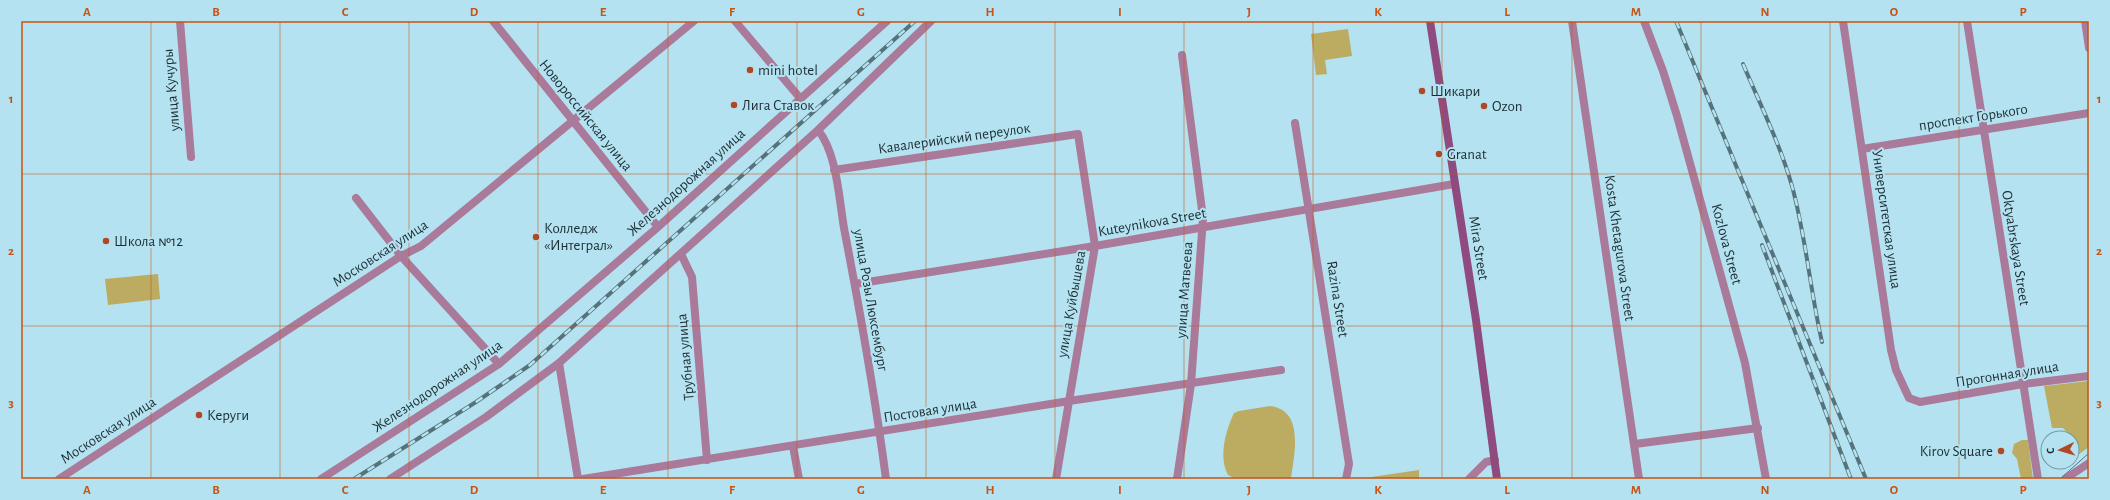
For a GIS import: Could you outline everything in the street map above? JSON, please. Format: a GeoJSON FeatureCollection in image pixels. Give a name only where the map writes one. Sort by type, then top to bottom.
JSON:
{"type":"FeatureCollection","features":[{"type":"Feature","properties":{"kind":"main road","name":"Mira Street"},"geometry":{"type":"LineString","coordinates":[[1430,21],[1497,479]]}},
{"type":"Feature","properties":{"kind":"street","name":"улица Кучуры"},"geometry":{"type":"LineString","coordinates":[[180,21],[191,157]]}},
{"type":"Feature","properties":{"kind":"street","name":"Новороссийская улица"},"geometry":{"type":"LineString","coordinates":[[493,21],[658,226]]}},
{"type":"Feature","properties":{"kind":"street","name":"Московская улица"},"geometry":{"type":"LineString","coordinates":[[59,479],[401,256],[422,246],[694,21]]}},
{"type":"Feature","properties":{"kind":"street"},"geometry":{"type":"LineString","coordinates":[[734,21],[800,98]]}},
{"type":"Feature","properties":{"kind":"street","name":"Железнодорожная улица"},"geometry":{"type":"LineString","coordinates":[[321,479],[499,364],[658,226],[887,21]]}},
{"type":"Feature","properties":{"kind":"street"},"geometry":{"type":"LineString","coordinates":[[392,478],[486,417],[559,363],[818,130],[931,21]]}},
{"type":"Feature","properties":{"kind":"street","name":"Kosta Khetagurova Street"},"geometry":{"type":"LineString","coordinates":[[1572,21],[1639,479]]}},
{"type":"Feature","properties":{"kind":"street","name":"Kozlova Street"},"geometry":{"type":"LineString","coordinates":[[1644,21],[1650,33],[1663,70],[1677,116],[1745,363],[1758,428],[1766,479]]}},
{"type":"Feature","properties":{"kind":"street","name":"Университетская улица"},"geometry":{"type":"LineString","coordinates":[[1843,21],[1891,350],[1896,370],[1909,398],[1914,401],[1929,400]]}},
{"type":"Feature","properties":{"kind":"street","name":"Oktyabrskaya Street"},"geometry":{"type":"LineString","coordinates":[[1967,21],[2038,479]]}},
{"type":"Feature","properties":{"kind":"street"},"geometry":{"type":"LineString","coordinates":[[2085,21],[2089,48]]}},
{"type":"Feature","properties":{"kind":"street","name":"улица Матвеева"},"geometry":{"type":"LineString","coordinates":[[1177,479],[1191,384],[1203,218],[1182,55]]}},
{"type":"Feature","properties":{"kind":"street","name":"проспект Горького"},"geometry":{"type":"LineString","coordinates":[[1862,149],[2089,113]]}},
{"type":"Feature","properties":{"kind":"street","name":"Razina Street"},"geometry":{"type":"LineString","coordinates":[[1295,123],[1310,208],[1349,464],[1346,479]]}},
{"type":"Feature","properties":{"kind":"street","name":"улица Розы Люксембург"},"geometry":{"type":"LineString","coordinates":[[818,130],[826,140],[834,170],[880,432],[886,479]]}},
{"type":"Feature","properties":{"kind":"street","name":"Кавалерийский переулок"},"geometry":{"type":"LineString","coordinates":[[834,170],[1078,134]]}},
{"type":"Feature","properties":{"kind":"street","name":"улица Куйбышева"},"geometry":{"type":"LineString","coordinates":[[1056,479],[1095,246],[1078,134]]}},
{"type":"Feature","properties":{"kind":"street","name":"Kuteynikova Street"},"geometry":{"type":"LineString","coordinates":[[855,284],[1095,246],[1454,184]]}},
{"type":"Feature","properties":{"kind":"street"},"geometry":{"type":"LineString","coordinates":[[356,198],[401,256],[499,364]]}},
{"type":"Feature","properties":{"kind":"street","name":"Трубная улица"},"geometry":{"type":"LineString","coordinates":[[681,254],[692,277],[707,460]]}},
{"type":"Feature","properties":{"kind":"street"},"geometry":{"type":"LineString","coordinates":[[559,363],[578,479]]}},
{"type":"Feature","properties":{"kind":"street","name":"Постовая улица"},"geometry":{"type":"LineString","coordinates":[[583,479],[1069,401],[1281,370]]}},
{"type":"Feature","properties":{"kind":"street","name":"Прогонная улица"},"geometry":{"type":"LineString","coordinates":[[1929,400],[2023,384],[2089,376]]}},
{"type":"Feature","properties":{"kind":"street"},"geometry":{"type":"LineString","coordinates":[[1634,444],[1758,428]]}},
{"type":"Feature","properties":{"kind":"street"},"geometry":{"type":"LineString","coordinates":[[793,446],[799,479]]}},
{"type":"Feature","properties":{"kind":"street"},"geometry":{"type":"LineString","coordinates":[[1469,479],[1486,462],[1495,460]]}},
{"type":"Feature","properties":{"kind":"street"},"geometry":{"type":"LineString","coordinates":[[2065,479],[2089,463]]}},
{"type":"Feature","properties":{"kind":"shaded area"},"geometry":{"type":"Polygon","coordinates":[[[1348,29],[1352,56],[1325,60],[1327,74],[1316,75],[1311,34],[1348,29]]]}},
{"type":"Feature","properties":{"kind":"shaded area"},"geometry":{"type":"Polygon","coordinates":[[[158,274],[160,299],[108,305],[105,279],[158,274]]]}},
{"type":"Feature","properties":{"kind":"shaded area"},"geometry":{"type":"Polygon","coordinates":[[[2089,381],[2089,447],[2080,453],[2080,430],[2052,428],[2044,386],[2089,381]]]}},
{"type":"Feature","properties":{"kind":"shaded area"},"geometry":{"type":"Polygon","coordinates":[[[1270,406],[1281,409],[1288,416],[1293,425],[1295,446],[1291,479],[1236,479],[1228,475],[1225,468],[1223,452],[1228,427],[1234,413],[1270,406]]]}},
{"type":"Feature","properties":{"kind":"shaded area"},"geometry":{"type":"Polygon","coordinates":[[[2022,440],[2028,440],[2033,479],[2021,479],[2017,459],[2012,453],[2014,444],[2022,440]]]}},
{"type":"Feature","properties":{"kind":"shaded area"},"geometry":{"type":"Polygon","coordinates":[[[1419,470],[1419,479],[1358,479],[1419,470]]]}},
{"type":"Feature","properties":{"kind":"tram line"},"geometry":{"type":"LineString","coordinates":[[2088,21],[2089,28]]}},
{"type":"Feature","properties":{"kind":"tram line"},"geometry":{"type":"LineString","coordinates":[[2060,479],[2089,453]]}},
{"type":"Feature","properties":{"kind":"railway"},"geometry":{"type":"LineString","coordinates":[[354,479],[476,402],[530,365],[915,21]]}},
{"type":"Feature","properties":{"kind":"railway"},"geometry":{"type":"LineString","coordinates":[[1676,21],[1866,479]]}},
{"type":"Feature","properties":{"kind":"railway"},"geometry":{"type":"LineString","coordinates":[[1743,64],[1776,139],[1792,186],[1801,225],[1822,342]]}},
{"type":"Feature","properties":{"kind":"railway"},"geometry":{"type":"LineString","coordinates":[[1762,245],[1851,479]]}},
{"type":"Feature","properties":{"kind":"place","name":"mini hotel"},"geometry":{"type":"Point","coordinates":[750,70]}},
{"type":"Feature","properties":{"kind":"place","name":"Шикари"},"geometry":{"type":"Point","coordinates":[1422,91]}},
{"type":"Feature","properties":{"kind":"place","name":"Лига Ставок"},"geometry":{"type":"Point","coordinates":[734,105]}},
{"type":"Feature","properties":{"kind":"place","name":"Ozon"},"geometry":{"type":"Point","coordinates":[1484,106]}},
{"type":"Feature","properties":{"kind":"place","name":"Granat"},"geometry":{"type":"Point","coordinates":[1439,154]}},
{"type":"Feature","properties":{"kind":"place","name":"Колледж «Интеграл»"},"geometry":{"type":"Point","coordinates":[536,237]}},
{"type":"Feature","properties":{"kind":"place","name":"Школа №12"},"geometry":{"type":"Point","coordinates":[106,241]}},
{"type":"Feature","properties":{"kind":"place","name":"Керуги"},"geometry":{"type":"Point","coordinates":[199,415]}},
{"type":"Feature","properties":{"kind":"place","name":"Kirov Square"},"geometry":{"type":"Point","coordinates":[2001,451]}}]}
